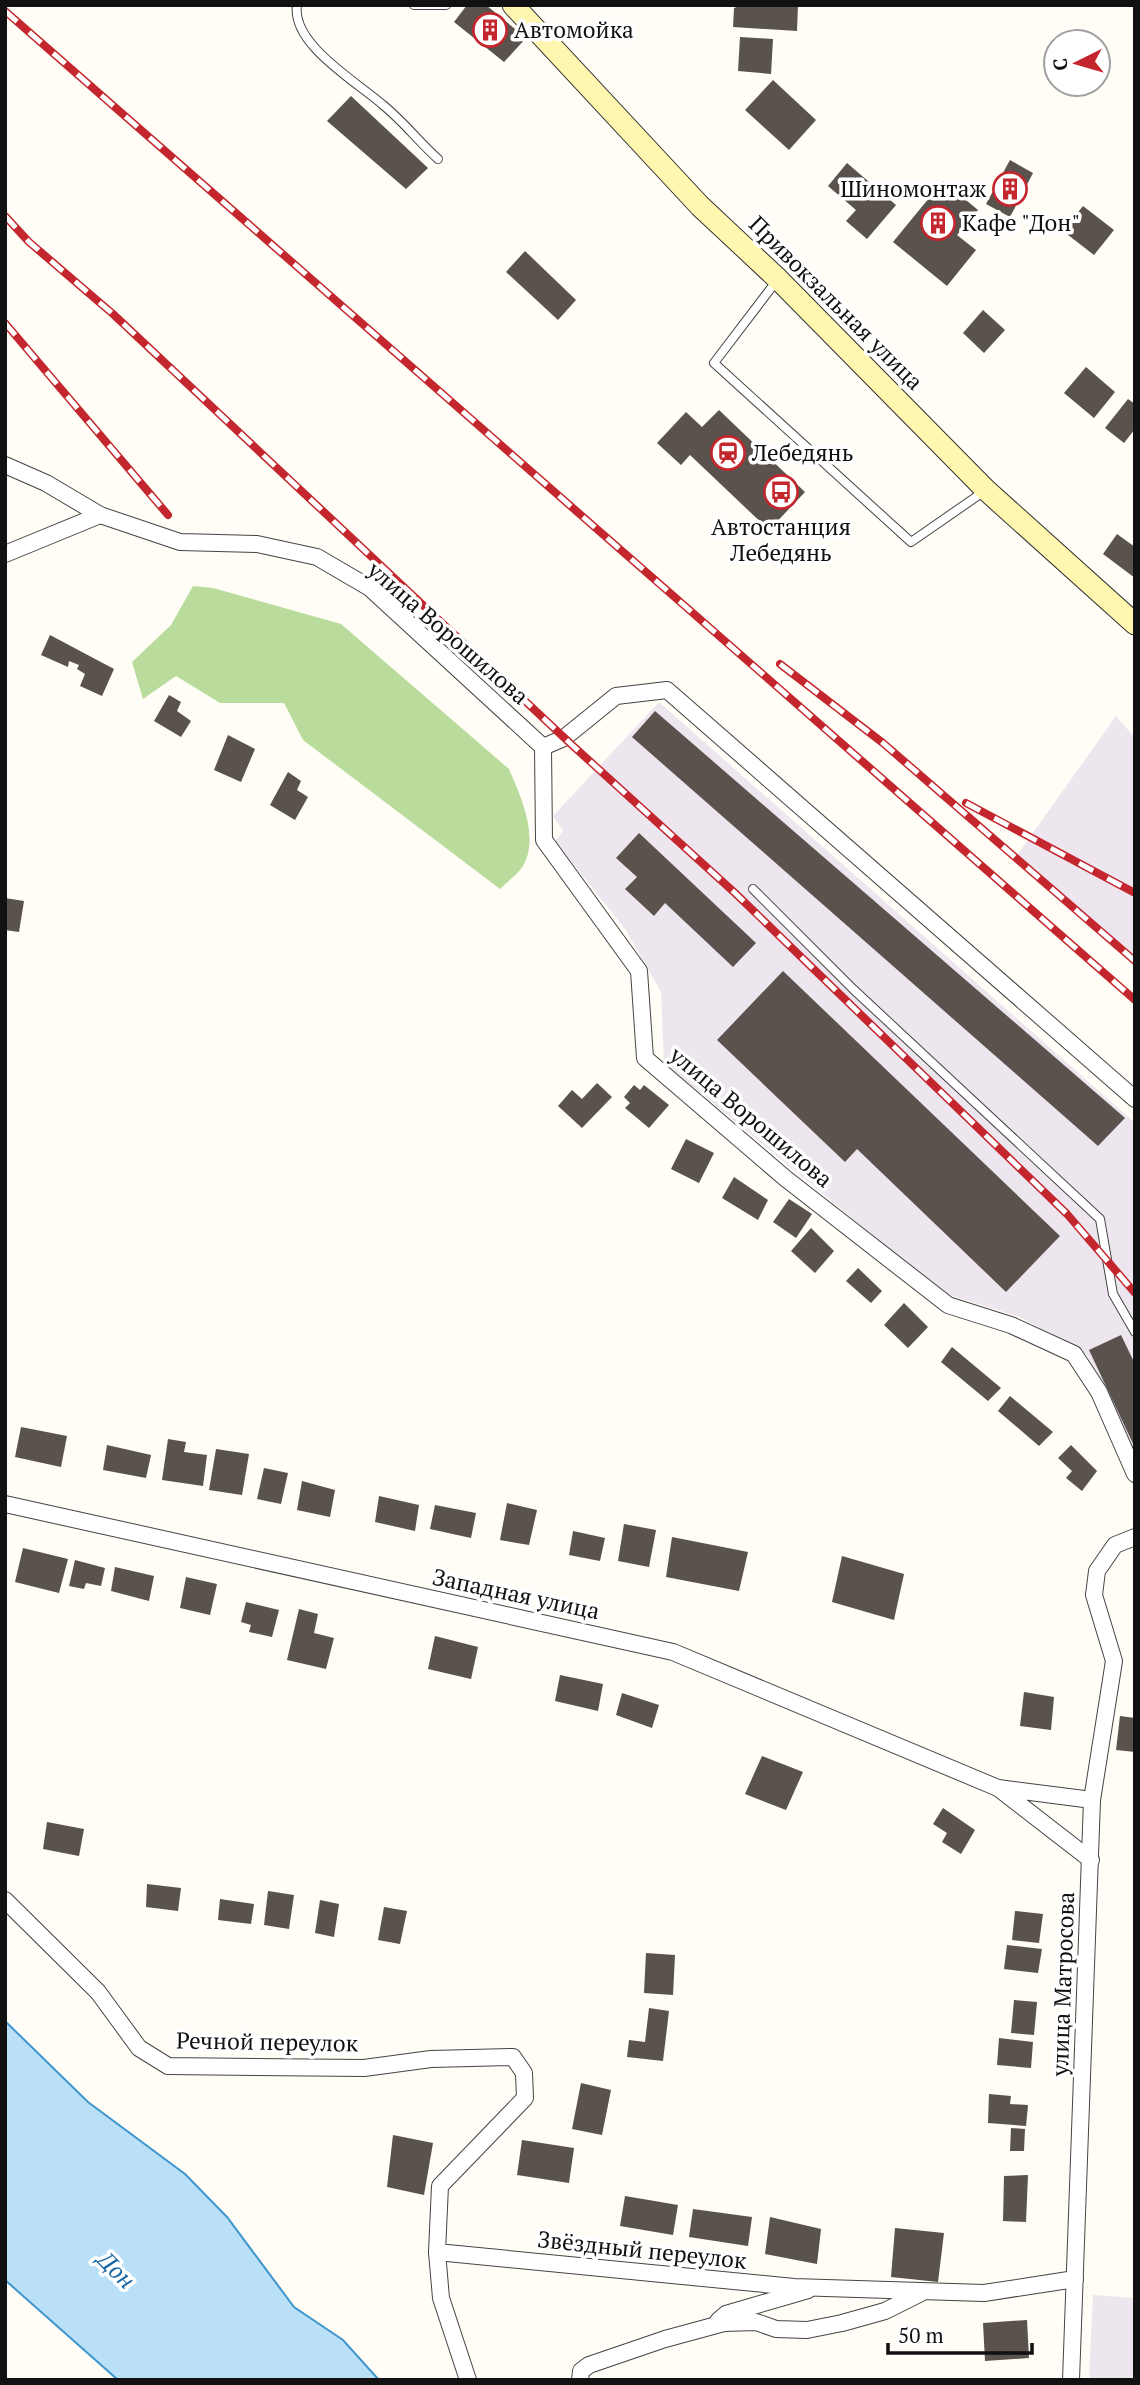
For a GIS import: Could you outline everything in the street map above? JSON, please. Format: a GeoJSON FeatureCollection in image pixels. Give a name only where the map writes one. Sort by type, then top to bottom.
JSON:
{"type":"FeatureCollection","features":[{"type":"Feature","properties":{"kind":"main road","name":"Привокзальная улица"},"geometry":{"type":"LineString","coordinates":[[513,5],[700,206],[778,279],[986,490],[1135,624]]}},
{"type":"Feature","properties":{"kind":"street","name":"улица Ворошилова"},"geometry":{"type":"LineString","coordinates":[[5,465],[46,483],[100,515],[180,542],[257,544],[317,556],[370,588],[543,747],[544,840],[639,971],[645,1058],[785,1178],[948,1305],[1011,1325],[1074,1354],[1099,1392],[1135,1474]]}},
{"type":"Feature","properties":{"kind":"street"},"geometry":{"type":"LineString","coordinates":[[5,554],[100,515]]}},
{"type":"Feature","properties":{"kind":"street"},"geometry":{"type":"LineString","coordinates":[[543,747],[564,738],[616,696],[667,690],[1135,1100]]}},
{"type":"Feature","properties":{"kind":"street","name":"Западная улица"},"geometry":{"type":"LineString","coordinates":[[5,1504],[673,1652],[998,1788]]}},
{"type":"Feature","properties":{"kind":"street","name":"улица Матросова"},"geometry":{"type":"LineString","coordinates":[[1071,2380],[1092,1800],[1114,1661],[1094,1595],[1097,1571],[1115,1545],[1135,1537]]}},
{"type":"Feature","properties":{"kind":"street"},"geometry":{"type":"LineString","coordinates":[[998,1788],[1092,1800]]}},
{"type":"Feature","properties":{"kind":"street"},"geometry":{"type":"LineString","coordinates":[[998,1788],[1091,1860]]}},
{"type":"Feature","properties":{"kind":"street","name":"Речной переулок"},"geometry":{"type":"LineString","coordinates":[[5,1900],[98,1992],[139,2048],[168,2066],[364,2068],[431,2059],[513,2057],[524,2073],[525,2098],[440,2186],[437,2252]]}},
{"type":"Feature","properties":{"kind":"street"},"geometry":{"type":"LineString","coordinates":[[437,2252],[441,2298],[468,2380]]}},
{"type":"Feature","properties":{"kind":"street","name":"Звёздный переулок"},"geometry":{"type":"LineString","coordinates":[[437,2252],[814,2288],[984,2293],[1075,2279]]}},
{"type":"Feature","properties":{"kind":"street"},"geometry":{"type":"LineString","coordinates":[[713,2325],[726,2314],[788,2299],[814,2288]]}},
{"type":"Feature","properties":{"kind":"street"},"geometry":{"type":"LineString","coordinates":[[580,2380],[581,2371],[589,2365],[713,2325],[756,2322],[776,2329],[807,2330],[874,2315],[923,2291]]}},
{"type":"Feature","properties":{"kind":"lane"},"geometry":{"type":"LineString","coordinates":[[297,5],[295,18],[301,32],[339,70],[384,105],[438,159]]}},
{"type":"Feature","properties":{"kind":"lane"},"geometry":{"type":"LineString","coordinates":[[414,5],[446,5]]}},
{"type":"Feature","properties":{"kind":"lane"},"geometry":{"type":"LineString","coordinates":[[778,279],[714,363],[911,542],[986,490]]}},
{"type":"Feature","properties":{"kind":"lane"},"geometry":{"type":"LineString","coordinates":[[753,889],[853,989],[1100,1219],[1113,1294],[1135,1332]]}},
{"type":"Feature","properties":{"kind":"shaded area"},"geometry":{"type":"Polygon","coordinates":[[[659,702],[1135,1123],[1135,1452],[1087,1355],[1020,1317],[943,1293],[664,1063],[661,992],[625,929],[555,841],[563,831],[553,816],[659,702]]]}},
{"type":"Feature","properties":{"kind":"shaded area"},"geometry":{"type":"Polygon","coordinates":[[[1116,716],[1135,738],[1135,959],[1013,861],[1116,716]]]}},
{"type":"Feature","properties":{"kind":"shaded area"},"geometry":{"type":"Polygon","coordinates":[[[1093,2295],[1135,2298],[1135,2380],[1089,2380],[1093,2295]]]}},
{"type":"Feature","properties":{"kind":"green space"},"geometry":{"type":"Polygon","coordinates":[[[193,586],[213,588],[341,624],[509,769],[524,806],[529,833],[526,859],[520,870],[500,889],[303,740],[284,703],[220,703],[176,676],[143,699],[132,662],[171,625],[193,586]]]}},
{"type":"Feature","properties":{"kind":"water","name":"Дон"},"geometry":{"type":"Polygon","coordinates":[[[5,2021],[88,2102],[185,2174],[227,2217],[294,2307],[343,2340],[379,2380],[118,2380],[5,2280],[5,2021]]]}},
{"type":"Feature","properties":{"kind":"building","name":"Автомойка"},"geometry":{"type":"Polygon","coordinates":[[[467,5],[486,5],[526,38],[504,62],[454,22],[467,5]]]}},
{"type":"Feature","properties":{"kind":"building"},"geometry":{"type":"Polygon","coordinates":[[[742,5],[798,5],[797,31],[733,27],[734,8],[742,5]]]}},
{"type":"Feature","properties":{"kind":"building"},"geometry":{"type":"Polygon","coordinates":[[[740,37],[773,39],[771,74],[738,71],[740,37]]]}},
{"type":"Feature","properties":{"kind":"building"},"geometry":{"type":"Polygon","coordinates":[[[773,80],[816,120],[789,150],[745,110],[773,80]]]}},
{"type":"Feature","properties":{"kind":"building"},"geometry":{"type":"Polygon","coordinates":[[[351,96],[428,168],[406,189],[327,121],[351,96]]]}},
{"type":"Feature","properties":{"kind":"building","name":"Шиномонтаж"},"geometry":{"type":"Polygon","coordinates":[[[1010,160],[1033,173],[1010,217],[986,204],[1010,160]]]}},
{"type":"Feature","properties":{"kind":"building"},"geometry":{"type":"Polygon","coordinates":[[[847,163],[896,205],[867,239],[846,221],[856,210],[828,186],[847,163]]]}},
{"type":"Feature","properties":{"kind":"building","name":"Кафе \"Дон\""},"geometry":{"type":"Polygon","coordinates":[[[943,181],[978,210],[957,235],[976,250],[947,286],[893,242],[943,181]]]}},
{"type":"Feature","properties":{"kind":"building"},"geometry":{"type":"Polygon","coordinates":[[[1083,206],[1114,230],[1094,255],[1063,231],[1083,206]]]}},
{"type":"Feature","properties":{"kind":"building"},"geometry":{"type":"Polygon","coordinates":[[[525,251],[576,300],[558,320],[506,272],[525,251]]]}},
{"type":"Feature","properties":{"kind":"building"},"geometry":{"type":"Polygon","coordinates":[[[983,310],[1005,330],[984,353],[963,333],[983,310]]]}},
{"type":"Feature","properties":{"kind":"building"},"geometry":{"type":"Polygon","coordinates":[[[1086,367],[1115,392],[1094,418],[1064,393],[1086,367]]]}},
{"type":"Feature","properties":{"kind":"building"},"geometry":{"type":"Polygon","coordinates":[[[1128,399],[1135,404],[1135,429],[1124,443],[1105,428],[1128,399]]]}},
{"type":"Feature","properties":{"kind":"building"},"geometry":{"type":"Polygon","coordinates":[[[719,410],[805,492],[769,530],[690,455],[681,465],[657,443],[686,412],[702,427],[719,410]]]}},
{"type":"Feature","properties":{"kind":"building"},"geometry":{"type":"Polygon","coordinates":[[[1117,534],[1135,547],[1135,578],[1103,554],[1117,534]]]}},
{"type":"Feature","properties":{"kind":"building"},"geometry":{"type":"Polygon","coordinates":[[[50,635],[114,669],[102,696],[80,686],[85,674],[77,669],[79,665],[69,661],[68,667],[41,655],[50,635]]]}},
{"type":"Feature","properties":{"kind":"building"},"geometry":{"type":"Polygon","coordinates":[[[169,695],[181,702],[177,711],[191,721],[181,737],[154,721],[169,695]]]}},
{"type":"Feature","properties":{"kind":"building"},"geometry":{"type":"Polygon","coordinates":[[[655,711],[1125,1118],[1098,1146],[632,737],[655,711]]]}},
{"type":"Feature","properties":{"kind":"building"},"geometry":{"type":"Polygon","coordinates":[[[228,735],[255,749],[241,782],[214,770],[228,735]]]}},
{"type":"Feature","properties":{"kind":"building"},"geometry":{"type":"Polygon","coordinates":[[[288,772],[301,781],[297,790],[308,797],[295,820],[270,805],[288,772]]]}},
{"type":"Feature","properties":{"kind":"building"},"geometry":{"type":"Polygon","coordinates":[[[639,833],[756,943],[733,967],[665,903],[654,916],[625,889],[637,877],[616,858],[639,833]]]}},
{"type":"Feature","properties":{"kind":"building"},"geometry":{"type":"Polygon","coordinates":[[[5,898],[24,901],[19,932],[5,930],[5,898]]]}},
{"type":"Feature","properties":{"kind":"building"},"geometry":{"type":"Polygon","coordinates":[[[783,971],[1060,1236],[1006,1292],[857,1149],[845,1162],[717,1040],[783,971]]]}},
{"type":"Feature","properties":{"kind":"building"},"geometry":{"type":"Polygon","coordinates":[[[597,1083],[612,1097],[582,1128],[558,1106],[572,1090],[582,1099],[597,1083]]]}},
{"type":"Feature","properties":{"kind":"building"},"geometry":{"type":"Polygon","coordinates":[[[634,1085],[640,1090],[644,1085],[669,1105],[649,1128],[625,1108],[630,1103],[624,1097],[634,1085]]]}},
{"type":"Feature","properties":{"kind":"building"},"geometry":{"type":"Polygon","coordinates":[[[686,1139],[714,1153],[699,1183],[671,1169],[686,1139]]]}},
{"type":"Feature","properties":{"kind":"building"},"geometry":{"type":"Polygon","coordinates":[[[734,1177],[768,1200],[758,1220],[722,1198],[734,1177]]]}},
{"type":"Feature","properties":{"kind":"building"},"geometry":{"type":"Polygon","coordinates":[[[789,1199],[812,1214],[796,1238],[773,1222],[789,1199]]]}},
{"type":"Feature","properties":{"kind":"building"},"geometry":{"type":"Polygon","coordinates":[[[811,1228],[834,1251],[815,1273],[791,1251],[811,1228]]]}},
{"type":"Feature","properties":{"kind":"building"},"geometry":{"type":"Polygon","coordinates":[[[858,1268],[882,1291],[871,1303],[846,1281],[858,1268]]]}},
{"type":"Feature","properties":{"kind":"building"},"geometry":{"type":"Polygon","coordinates":[[[904,1303],[928,1327],[908,1348],[884,1325],[904,1303]]]}},
{"type":"Feature","properties":{"kind":"building"},"geometry":{"type":"Polygon","coordinates":[[[1121,1335],[1135,1364],[1135,1448],[1089,1350],[1121,1335]]]}},
{"type":"Feature","properties":{"kind":"building"},"geometry":{"type":"Polygon","coordinates":[[[952,1347],[1001,1388],[988,1401],[941,1362],[952,1347]]]}},
{"type":"Feature","properties":{"kind":"building"},"geometry":{"type":"Polygon","coordinates":[[[1010,1396],[1053,1432],[1039,1446],[998,1411],[1010,1396]]]}},
{"type":"Feature","properties":{"kind":"building"},"geometry":{"type":"Polygon","coordinates":[[[21,1427],[67,1436],[61,1467],[15,1457],[21,1427]]]}},
{"type":"Feature","properties":{"kind":"building"},"geometry":{"type":"Polygon","coordinates":[[[168,1439],[186,1442],[184,1452],[207,1455],[203,1486],[162,1480],[168,1439]]]}},
{"type":"Feature","properties":{"kind":"building"},"geometry":{"type":"Polygon","coordinates":[[[107,1445],[151,1455],[146,1478],[103,1470],[107,1445]]]}},
{"type":"Feature","properties":{"kind":"building"},"geometry":{"type":"Polygon","coordinates":[[[1071,1445],[1097,1471],[1082,1491],[1066,1478],[1072,1471],[1058,1458],[1071,1445]]]}},
{"type":"Feature","properties":{"kind":"building"},"geometry":{"type":"Polygon","coordinates":[[[216,1449],[249,1454],[242,1495],[209,1490],[216,1449]]]}},
{"type":"Feature","properties":{"kind":"building"},"geometry":{"type":"Polygon","coordinates":[[[264,1468],[288,1473],[281,1504],[257,1499],[264,1468]]]}},
{"type":"Feature","properties":{"kind":"building"},"geometry":{"type":"Polygon","coordinates":[[[302,1481],[335,1490],[330,1517],[297,1510],[302,1481]]]}},
{"type":"Feature","properties":{"kind":"building"},"geometry":{"type":"Polygon","coordinates":[[[379,1496],[419,1505],[415,1531],[375,1522],[379,1496]]]}},
{"type":"Feature","properties":{"kind":"building"},"geometry":{"type":"Polygon","coordinates":[[[507,1503],[537,1510],[529,1545],[500,1540],[507,1503]]]}},
{"type":"Feature","properties":{"kind":"building"},"geometry":{"type":"Polygon","coordinates":[[[435,1505],[476,1513],[471,1538],[430,1529],[435,1505]]]}},
{"type":"Feature","properties":{"kind":"building"},"geometry":{"type":"Polygon","coordinates":[[[624,1524],[656,1530],[649,1567],[618,1561],[624,1524]]]}},
{"type":"Feature","properties":{"kind":"building"},"geometry":{"type":"Polygon","coordinates":[[[573,1531],[605,1538],[600,1561],[569,1555],[573,1531]]]}},
{"type":"Feature","properties":{"kind":"building"},"geometry":{"type":"Polygon","coordinates":[[[672,1537],[748,1552],[739,1591],[666,1577],[672,1537]]]}},
{"type":"Feature","properties":{"kind":"building"},"geometry":{"type":"Polygon","coordinates":[[[23,1548],[68,1559],[59,1593],[15,1582],[23,1548]]]}},
{"type":"Feature","properties":{"kind":"building"},"geometry":{"type":"Polygon","coordinates":[[[842,1556],[904,1574],[894,1620],[832,1602],[842,1556]]]}},
{"type":"Feature","properties":{"kind":"building"},"geometry":{"type":"Polygon","coordinates":[[[75,1560],[105,1568],[101,1586],[86,1583],[84,1589],[69,1586],[75,1560]]]}},
{"type":"Feature","properties":{"kind":"building"},"geometry":{"type":"Polygon","coordinates":[[[115,1567],[154,1576],[149,1601],[111,1591],[115,1567]]]}},
{"type":"Feature","properties":{"kind":"building"},"geometry":{"type":"Polygon","coordinates":[[[186,1577],[217,1584],[210,1615],[180,1608],[186,1577]]]}},
{"type":"Feature","properties":{"kind":"building"},"geometry":{"type":"Polygon","coordinates":[[[246,1602],[279,1610],[272,1637],[249,1632],[251,1625],[241,1622],[246,1602]]]}},
{"type":"Feature","properties":{"kind":"building"},"geometry":{"type":"Polygon","coordinates":[[[299,1609],[318,1614],[314,1633],[334,1638],[326,1669],[287,1660],[299,1609]]]}},
{"type":"Feature","properties":{"kind":"building"},"geometry":{"type":"Polygon","coordinates":[[[435,1636],[478,1647],[471,1679],[428,1669],[435,1636]]]}},
{"type":"Feature","properties":{"kind":"building"},"geometry":{"type":"Polygon","coordinates":[[[560,1675],[603,1684],[598,1711],[555,1701],[560,1675]]]}},
{"type":"Feature","properties":{"kind":"building"},"geometry":{"type":"Polygon","coordinates":[[[1024,1692],[1054,1697],[1051,1730],[1020,1726],[1024,1692]]]}},
{"type":"Feature","properties":{"kind":"building"},"geometry":{"type":"Polygon","coordinates":[[[622,1693],[659,1705],[652,1728],[616,1715],[622,1693]]]}},
{"type":"Feature","properties":{"kind":"building"},"geometry":{"type":"Polygon","coordinates":[[[1120,1716],[1135,1718],[1135,1752],[1116,1750],[1120,1716]]]}},
{"type":"Feature","properties":{"kind":"building"},"geometry":{"type":"Polygon","coordinates":[[[762,1756],[803,1772],[786,1810],[745,1794],[762,1756]]]}},
{"type":"Feature","properties":{"kind":"building"},"geometry":{"type":"Polygon","coordinates":[[[943,1808],[975,1830],[961,1854],[942,1842],[947,1833],[933,1824],[943,1808]]]}},
{"type":"Feature","properties":{"kind":"building"},"geometry":{"type":"Polygon","coordinates":[[[47,1822],[84,1829],[79,1856],[43,1849],[47,1822]]]}},
{"type":"Feature","properties":{"kind":"building"},"geometry":{"type":"Polygon","coordinates":[[[147,1884],[181,1888],[178,1911],[146,1907],[147,1884]]]}},
{"type":"Feature","properties":{"kind":"building"},"geometry":{"type":"Polygon","coordinates":[[[268,1891],[294,1895],[289,1929],[264,1925],[268,1891]]]}},
{"type":"Feature","properties":{"kind":"building"},"geometry":{"type":"Polygon","coordinates":[[[220,1899],[254,1904],[251,1924],[218,1920],[220,1899]]]}},
{"type":"Feature","properties":{"kind":"building"},"geometry":{"type":"Polygon","coordinates":[[[320,1900],[339,1904],[334,1937],[315,1933],[320,1900]]]}},
{"type":"Feature","properties":{"kind":"building"},"geometry":{"type":"Polygon","coordinates":[[[384,1907],[407,1911],[400,1944],[378,1940],[384,1907]]]}},
{"type":"Feature","properties":{"kind":"building"},"geometry":{"type":"Polygon","coordinates":[[[1015,1911],[1043,1914],[1039,1943],[1012,1940],[1015,1911]]]}},
{"type":"Feature","properties":{"kind":"building"},"geometry":{"type":"Polygon","coordinates":[[[1007,1945],[1042,1949],[1038,1973],[1004,1969],[1007,1945]]]}},
{"type":"Feature","properties":{"kind":"building"},"geometry":{"type":"Polygon","coordinates":[[[646,1953],[675,1955],[673,1995],[644,1993],[646,1953]]]}},
{"type":"Feature","properties":{"kind":"building"},"geometry":{"type":"Polygon","coordinates":[[[1014,2000],[1037,2002],[1034,2035],[1011,2033],[1014,2000]]]}},
{"type":"Feature","properties":{"kind":"building"},"geometry":{"type":"Polygon","coordinates":[[[649,2008],[669,2011],[663,2061],[627,2057],[629,2040],[645,2042],[649,2008]]]}},
{"type":"Feature","properties":{"kind":"building"},"geometry":{"type":"Polygon","coordinates":[[[999,2038],[1033,2042],[1031,2068],[997,2065],[999,2038]]]}},
{"type":"Feature","properties":{"kind":"building"},"geometry":{"type":"Polygon","coordinates":[[[581,2083],[611,2090],[602,2135],[572,2129],[581,2083]]]}},
{"type":"Feature","properties":{"kind":"building"},"geometry":{"type":"Polygon","coordinates":[[[989,2094],[1011,2096],[1010,2104],[1028,2105],[1026,2126],[988,2123],[989,2094]]]}},
{"type":"Feature","properties":{"kind":"building"},"geometry":{"type":"Polygon","coordinates":[[[1011,2128],[1025,2129],[1024,2151],[1010,2151],[1011,2128]]]}},
{"type":"Feature","properties":{"kind":"building"},"geometry":{"type":"Polygon","coordinates":[[[393,2135],[433,2143],[424,2195],[387,2187],[393,2135]]]}},
{"type":"Feature","properties":{"kind":"building"},"geometry":{"type":"Polygon","coordinates":[[[522,2140],[574,2148],[569,2183],[517,2175],[522,2140]]]}},
{"type":"Feature","properties":{"kind":"building"},"geometry":{"type":"Polygon","coordinates":[[[1028,2175],[1026,2222],[1003,2221],[1004,2176],[1028,2175]]]}},
{"type":"Feature","properties":{"kind":"building"},"geometry":{"type":"Polygon","coordinates":[[[625,2196],[678,2205],[673,2235],[620,2226],[625,2196]]]}},
{"type":"Feature","properties":{"kind":"building"},"geometry":{"type":"Polygon","coordinates":[[[693,2209],[752,2217],[748,2246],[689,2237],[693,2209]]]}},
{"type":"Feature","properties":{"kind":"building"},"geometry":{"type":"Polygon","coordinates":[[[770,2217],[821,2229],[817,2264],[765,2254],[770,2217]]]}},
{"type":"Feature","properties":{"kind":"building"},"geometry":{"type":"Polygon","coordinates":[[[895,2228],[944,2233],[938,2282],[891,2277],[895,2228]]]}},
{"type":"Feature","properties":{"kind":"building"},"geometry":{"type":"Polygon","coordinates":[[[1027,2320],[1029,2358],[985,2361],[983,2323],[1027,2320]]]}},
{"type":"Feature","properties":{"kind":"railway"},"geometry":{"type":"LineString","coordinates":[[5,11],[1135,1000]]}},
{"type":"Feature","properties":{"kind":"railway"},"geometry":{"type":"LineString","coordinates":[[5,216],[29,242],[113,314],[572,745],[735,893],[1067,1214],[1135,1293]]}},
{"type":"Feature","properties":{"kind":"railway"},"geometry":{"type":"LineString","coordinates":[[5,323],[168,515]]}},
{"type":"Feature","properties":{"kind":"railway"},"geometry":{"type":"LineString","coordinates":[[780,664],[883,743],[1135,961]]}},
{"type":"Feature","properties":{"kind":"railway"},"geometry":{"type":"LineString","coordinates":[[966,803],[1135,893]]}},
{"type":"Feature","properties":{"kind":"place","name":"Автомойка"},"geometry":{"type":"Point","coordinates":[490,30]}},
{"type":"Feature","properties":{"kind":"place","name":"Шиномонтаж"},"geometry":{"type":"Point","coordinates":[1010,189]}},
{"type":"Feature","properties":{"kind":"place","name":"Кафе \"Дон\""},"geometry":{"type":"Point","coordinates":[938,223]}},
{"type":"Feature","properties":{"kind":"place","name":"Лебедянь"},"geometry":{"type":"Point","coordinates":[728,453]}},
{"type":"Feature","properties":{"kind":"place","name":"Автостанция Лебедянь"},"geometry":{"type":"Point","coordinates":[781,492]}}]}
